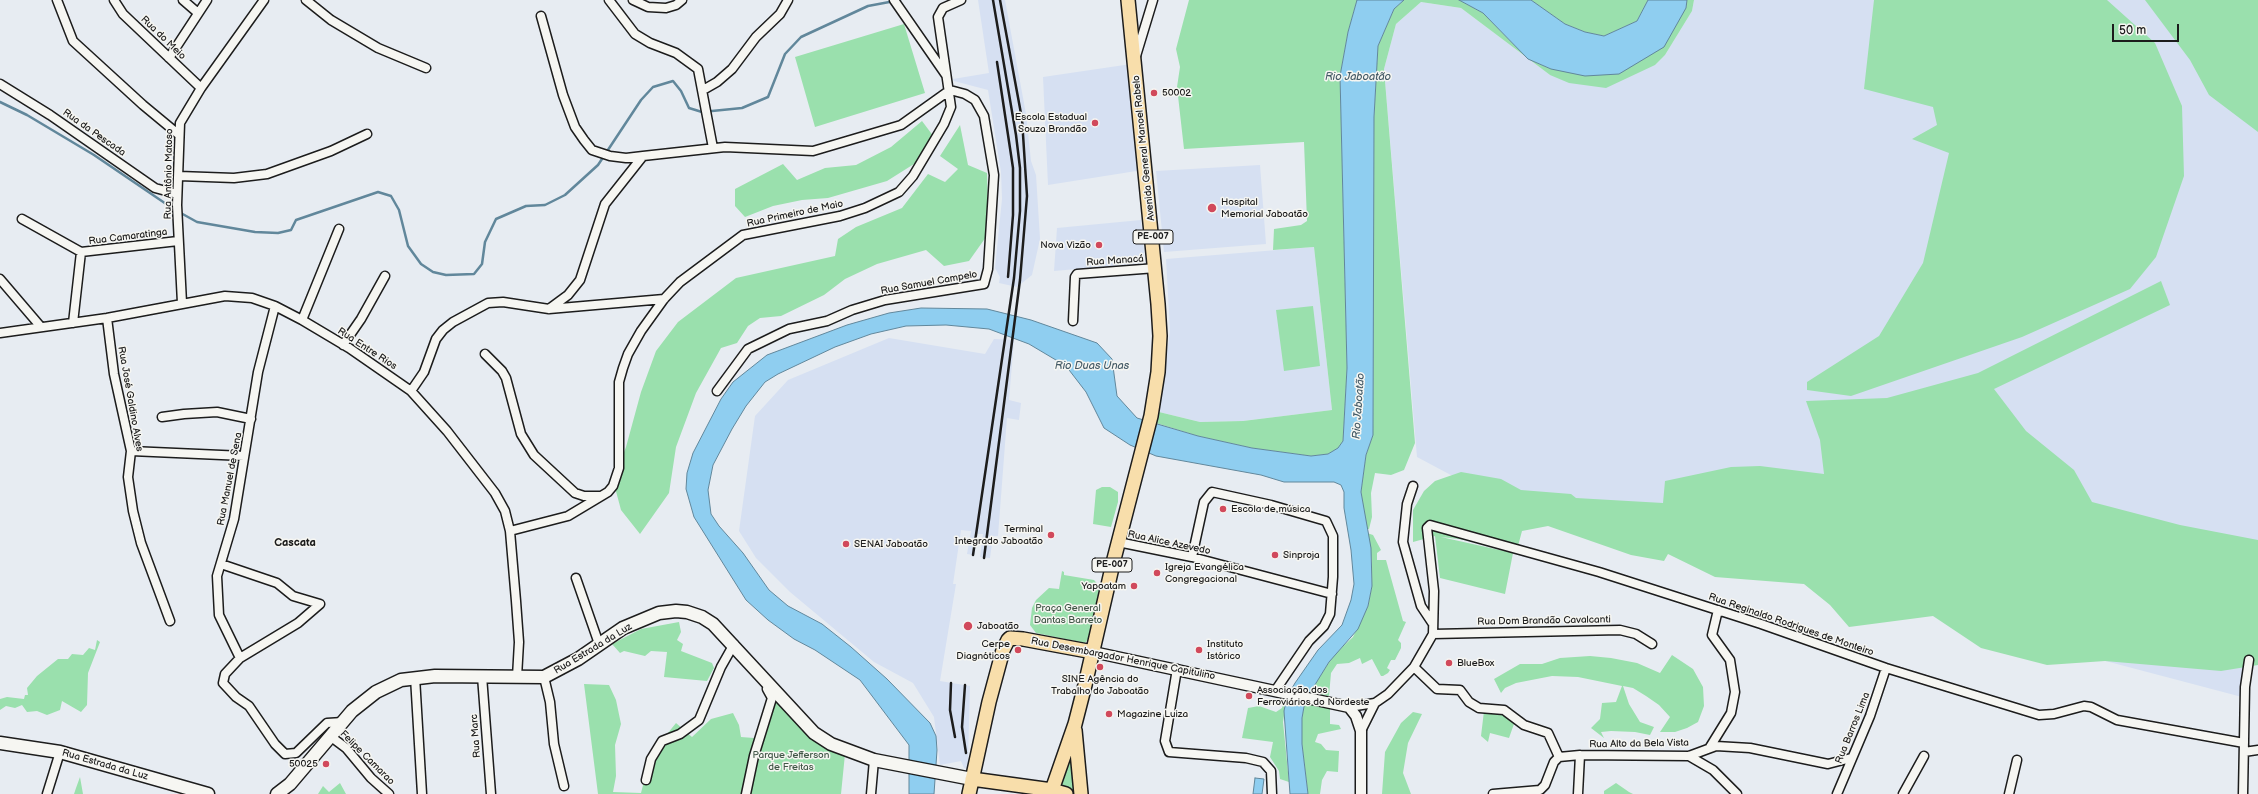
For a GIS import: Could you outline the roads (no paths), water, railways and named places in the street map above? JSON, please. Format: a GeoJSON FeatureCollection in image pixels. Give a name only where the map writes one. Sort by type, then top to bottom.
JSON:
{"type":"FeatureCollection","features":[{"type":"Feature","properties":{"kind":"main road","name":"Avenida General Manoel Rabelo"},"geometry":{"type":"LineString","coordinates":[[1118,542],[1151,416],[1158,372],[1160,336],[1156,268],[1128,0]]}},
{"type":"Feature","properties":{"kind":"main road","name":"PE-007"},"geometry":{"type":"LineString","coordinates":[[1093,652],[1118,542]]}},
{"type":"Feature","properties":{"kind":"main road","name":"Rua Estrada da Luz"},"geometry":{"type":"LineString","coordinates":[[277,794],[290,784],[330,736],[360,704],[376,692],[401,680],[415,677],[544,677],[558,671],[623,628],[659,613],[676,611],[687,612],[702,617],[713,624],[734,644],[814,733],[836,747],[874,760],[972,779]]}},
{"type":"Feature","properties":{"kind":"main road","name":"Rua Desembargador Henrique Capitulino"},"geometry":{"type":"LineString","coordinates":[[972,779],[991,694],[1003,650],[1008,640],[1010,638],[1022,639],[1093,652]]}},
{"type":"Feature","properties":{"kind":"main road"},"geometry":{"type":"LineString","coordinates":[[1052,790],[1075,724],[1093,652]]}},
{"type":"Feature","properties":{"kind":"main road"},"geometry":{"type":"LineString","coordinates":[[1075,724],[1081,794]]}},
{"type":"Feature","properties":{"kind":"main road","name":"Rua Estrada da Luz"},"geometry":{"type":"LineString","coordinates":[[0,743],[60,752],[208,794]]}},
{"type":"Feature","properties":{"kind":"main road"},"geometry":{"type":"LineString","coordinates":[[969,794],[972,779],[1052,790],[1066,794]]}},
{"type":"Feature","properties":{"kind":"street"},"geometry":{"type":"LineString","coordinates":[[57,0],[73,41],[178,134]]}},
{"type":"Feature","properties":{"kind":"street","name":"Rua do Meio"},"geometry":{"type":"LineString","coordinates":[[114,0],[123,14],[201,88]]}},
{"type":"Feature","properties":{"kind":"street"},"geometry":{"type":"LineString","coordinates":[[183,0],[198,13]]}},
{"type":"Feature","properties":{"kind":"street"},"geometry":{"type":"LineString","coordinates":[[169,58],[207,0]]}},
{"type":"Feature","properties":{"kind":"street","name":"Rua Antônio Matoso"},"geometry":{"type":"LineString","coordinates":[[182,303],[177,205],[179,176],[178,134],[182,120],[201,88],[264,0]]}},
{"type":"Feature","properties":{"kind":"street"},"geometry":{"type":"LineString","coordinates":[[306,0],[331,20],[378,48],[426,68]]}},
{"type":"Feature","properties":{"kind":"street"},"geometry":{"type":"LineString","coordinates":[[609,0],[636,34],[650,43],[676,53],[698,69],[713,148]]}},
{"type":"Feature","properties":{"kind":"street"},"geometry":{"type":"LineString","coordinates":[[633,0],[648,7],[662,8],[672,7],[682,0]]}},
{"type":"Feature","properties":{"kind":"street"},"geometry":{"type":"LineString","coordinates":[[703,90],[717,82],[732,69],[756,38],[780,14],[788,0]]}},
{"type":"Feature","properties":{"kind":"street"},"geometry":{"type":"LineString","coordinates":[[894,0],[902,10],[918,37],[947,77]]}},
{"type":"Feature","properties":{"kind":"street","name":"Rua Primeiro de Maio"},"geometry":{"type":"LineString","coordinates":[[510,531],[568,516],[603,495],[613,486],[619,468],[619,382],[623,368],[628,354],[641,331],[664,299],[680,282],[702,263],[743,235],[840,216],[880,202],[899,192],[913,176],[944,124],[951,107],[950,90],[938,17],[943,8],[961,0]]}},
{"type":"Feature","properties":{"kind":"street"},"geometry":{"type":"LineString","coordinates":[[1135,59],[1154,0]]}},
{"type":"Feature","properties":{"kind":"street"},"geometry":{"type":"LineString","coordinates":[[541,16],[563,95],[576,127],[592,150],[599,154],[610,156],[626,158],[713,148],[756,148],[813,151],[836,146],[901,125],[950,90]]}},
{"type":"Feature","properties":{"kind":"street","name":"Rua da Pescada"},"geometry":{"type":"LineString","coordinates":[[0,84],[50,115],[155,188],[177,194]]}},
{"type":"Feature","properties":{"kind":"street","name":"Rua Samuel Campelo"},"geometry":{"type":"LineString","coordinates":[[717,391],[748,348],[789,329],[827,321],[852,310],[884,300],[977,286],[985,282],[994,175],[990,143],[980,105],[969,96],[950,90]]}},
{"type":"Feature","properties":{"kind":"street"},"geometry":{"type":"LineString","coordinates":[[179,176],[234,178],[267,174],[331,151],[367,134]]}},
{"type":"Feature","properties":{"kind":"street"},"geometry":{"type":"LineString","coordinates":[[549,309],[568,295],[580,280],[605,204],[643,156]]}},
{"type":"Feature","properties":{"kind":"street","name":"Rua Camaratinga"},"geometry":{"type":"LineString","coordinates":[[22,219],[81,252],[178,241]]}},
{"type":"Feature","properties":{"kind":"street"},"geometry":{"type":"LineString","coordinates":[[302,320],[339,229]]}},
{"type":"Feature","properties":{"kind":"street","name":"Rua Camaratinga"},"geometry":{"type":"LineString","coordinates":[[73,322],[81,252]]}},
{"type":"Feature","properties":{"kind":"street","name":"Rua Manacá"},"geometry":{"type":"LineString","coordinates":[[1074,321],[1075,277],[1077,274],[1156,268]]}},
{"type":"Feature","properties":{"kind":"street"},"geometry":{"type":"LineString","coordinates":[[343,345],[361,319],[385,276]]}},
{"type":"Feature","properties":{"kind":"street"},"geometry":{"type":"LineString","coordinates":[[0,279],[41,327]]}},
{"type":"Feature","properties":{"kind":"street","name":"Rua Entre Rios"},"geometry":{"type":"LineString","coordinates":[[0,334],[107,318],[225,296],[252,298],[275,306],[302,320],[343,345],[411,391],[448,431],[495,493],[507,516],[510,531],[519,642],[517,677]]}},
{"type":"Feature","properties":{"kind":"street"},"geometry":{"type":"LineString","coordinates":[[411,391],[424,372],[438,336],[453,322],[480,306],[495,302],[549,309],[664,299]]}},
{"type":"Feature","properties":{"kind":"street","name":"Rua Manuel de Sena"},"geometry":{"type":"LineString","coordinates":[[240,658],[219,615],[217,576],[234,519],[258,372],[275,306]]}},
{"type":"Feature","properties":{"kind":"street","name":"Rua José Galdino Alves"},"geometry":{"type":"LineString","coordinates":[[107,318],[114,374],[132,451],[128,477],[136,528],[170,620]]}},
{"type":"Feature","properties":{"kind":"street"},"geometry":{"type":"LineString","coordinates":[[485,354],[502,371],[506,378],[520,434],[534,455],[575,493],[584,496],[603,495]]}},
{"type":"Feature","properties":{"kind":"street"},"geometry":{"type":"LineString","coordinates":[[162,417],[217,412],[251,419]]}},
{"type":"Feature","properties":{"kind":"street"},"geometry":{"type":"LineString","coordinates":[[132,451],[244,456]]}},
{"type":"Feature","properties":{"kind":"street"},"geometry":{"type":"LineString","coordinates":[[1361,794],[1361,730],[1356,716],[1349,707],[1375,703],[1388,694],[1414,667],[1433,634],[1433,624],[1421,606],[1403,542],[1407,504],[1413,486]]}},
{"type":"Feature","properties":{"kind":"street"},"geometry":{"type":"LineString","coordinates":[[1192,557],[1204,502],[1209,494],[1216,492],[1272,504],[1326,521],[1333,536],[1332,594],[1330,614],[1324,626],[1294,660],[1280,692]]}},
{"type":"Feature","properties":{"kind":"street","name":"Rua Reginaldo Rodrigues de Monteiro"},"geometry":{"type":"LineString","coordinates":[[1433,624],[1434,591],[1427,528],[1430,524],[1599,572],[1718,610],[1886,668],[2039,715],[2054,714],[2084,706],[2091,707],[2117,720],[2244,743]]}},
{"type":"Feature","properties":{"kind":"street","name":"Rua Alice Azevedo"},"geometry":{"type":"LineString","coordinates":[[1118,542],[1192,557],[1332,594]]}},
{"type":"Feature","properties":{"kind":"street"},"geometry":{"type":"LineString","coordinates":[[221,564],[277,583],[292,596],[320,604],[298,624],[240,658],[225,674],[223,683],[236,697],[249,706],[282,752],[292,755],[327,723],[343,722]]}},
{"type":"Feature","properties":{"kind":"street"},"geometry":{"type":"LineString","coordinates":[[576,578],[599,644]]}},
{"type":"Feature","properties":{"kind":"street"},"geometry":{"type":"LineString","coordinates":[[1710,747],[1731,713],[1735,692],[1730,660],[1712,635],[1718,610]]}},
{"type":"Feature","properties":{"kind":"street","name":"Rua Dom Brandão Cavalcanti"},"geometry":{"type":"LineString","coordinates":[[1433,634],[1620,630],[1636,634],[1652,644]]}},
{"type":"Feature","properties":{"kind":"street"},"geometry":{"type":"LineString","coordinates":[[646,780],[651,759],[662,741],[686,730],[699,720],[721,667],[734,644]]}},
{"type":"Feature","properties":{"kind":"street","name":"Rua Desembargador Henrique Capitulino"},"geometry":{"type":"LineString","coordinates":[[1093,652],[1349,707]]}},
{"type":"Feature","properties":{"kind":"street"},"geometry":{"type":"LineString","coordinates":[[2243,794],[2245,688],[2249,660]]}},
{"type":"Feature","properties":{"kind":"street"},"geometry":{"type":"LineString","coordinates":[[1414,667],[1437,689],[1460,690],[1469,702],[1479,708],[1504,710],[1524,725],[1548,733],[1558,757],[1554,762],[1545,785],[1540,790],[1493,794]]}},
{"type":"Feature","properties":{"kind":"street","name":"Rua Barros Lima"},"geometry":{"type":"LineString","coordinates":[[1837,794],[1870,716],[1886,668]]}},
{"type":"Feature","properties":{"kind":"street"},"geometry":{"type":"LineString","coordinates":[[1177,670],[1165,740],[1169,752],[1246,758],[1263,762],[1271,771],[1272,794]]}},
{"type":"Feature","properties":{"kind":"street","name":"Rua Marc"},"geometry":{"type":"LineString","coordinates":[[482,676],[491,794]]}},
{"type":"Feature","properties":{"kind":"street"},"geometry":{"type":"LineString","coordinates":[[746,794],[754,756],[772,698],[771,693],[762,682],[762,676]]}},
{"type":"Feature","properties":{"kind":"street"},"geometry":{"type":"LineString","coordinates":[[415,677],[422,794]]}},
{"type":"Feature","properties":{"kind":"street"},"geometry":{"type":"LineString","coordinates":[[544,677],[550,702],[555,750],[564,786]]}},
{"type":"Feature","properties":{"kind":"street"},"geometry":{"type":"LineString","coordinates":[[1361,730],[1375,703]]}},
{"type":"Feature","properties":{"kind":"street","name":"Felipe Camarao"},"geometry":{"type":"LineString","coordinates":[[330,736],[390,794]]}},
{"type":"Feature","properties":{"kind":"street","name":"Rua Alto da Bela Vista"},"geometry":{"type":"LineString","coordinates":[[1558,757],[1568,757],[1580,754],[1689,756],[1710,747],[1750,748],[1828,764],[1851,758]]}},
{"type":"Feature","properties":{"kind":"street"},"geometry":{"type":"LineString","coordinates":[[2244,752],[2258,750]]}},
{"type":"Feature","properties":{"kind":"street"},"geometry":{"type":"LineString","coordinates":[[47,794],[60,752]]}},
{"type":"Feature","properties":{"kind":"street"},"geometry":{"type":"LineString","coordinates":[[1578,794],[1580,754]]}},
{"type":"Feature","properties":{"kind":"street"},"geometry":{"type":"LineString","coordinates":[[1689,756],[1713,770],[1736,794]]}},
{"type":"Feature","properties":{"kind":"street"},"geometry":{"type":"LineString","coordinates":[[1903,794],[1924,756]]}},
{"type":"Feature","properties":{"kind":"street"},"geometry":{"type":"LineString","coordinates":[[871,794],[874,760]]}},
{"type":"Feature","properties":{"kind":"street"},"geometry":{"type":"LineString","coordinates":[[2009,794],[2017,760]]}},
{"type":"Feature","properties":{"kind":"water"},"geometry":{"type":"Polygon","coordinates":[[[1357,0],[1404,0],[1394,9],[1378,46],[1374,117],[1373,435],[1366,455],[1361,492],[1371,548],[1372,586],[1368,606],[1358,629],[1329,662],[1305,701],[1302,718],[1302,744],[1308,794],[1290,794],[1284,711],[1287,697],[1295,683],[1318,650],[1342,625],[1351,600],[1354,584],[1351,550],[1344,508],[1344,492],[1341,485],[1334,482],[1284,482],[1261,475],[1156,456],[1130,445],[1104,428],[1086,392],[1066,366],[1029,344],[989,329],[946,325],[906,326],[871,334],[835,347],[778,374],[765,382],[746,406],[713,465],[708,490],[711,514],[719,526],[743,553],[769,590],[788,606],[822,624],[851,647],[887,679],[930,723],[936,736],[937,750],[934,794],[909,794],[909,745],[860,680],[815,650],[794,639],[768,620],[746,600],[694,517],[686,489],[687,473],[693,453],[721,399],[733,382],[767,355],[847,325],[889,313],[921,308],[987,309],[1031,320],[1097,343],[1112,359],[1117,396],[1137,418],[1198,436],[1252,448],[1311,456],[1328,454],[1338,448],[1343,441],[1347,368],[1340,76],[1348,32],[1357,0]]]}},
{"type":"Feature","properties":{"kind":"water"},"geometry":{"type":"Polygon","coordinates":[[[1459,0],[1531,0],[1565,24],[1585,32],[1604,36],[1637,21],[1648,0],[1687,0],[1686,8],[1664,47],[1619,74],[1585,76],[1551,69],[1528,59],[1483,13],[1459,0]]]}},
{"type":"Feature","properties":{"kind":"water"},"geometry":{"type":"Polygon","coordinates":[[[1255,778],[1264,779],[1262,794],[1253,794],[1255,778]]]}},
{"type":"Feature","properties":{"kind":"waterway"},"geometry":{"type":"LineString","coordinates":[[179,212],[197,222],[255,232],[278,233],[291,230],[296,220],[378,192],[391,196],[399,210],[408,246],[421,264],[433,272],[446,275],[474,274],[482,264],[485,242],[496,219],[526,206],[545,205],[565,195],[598,165],[641,100],[653,87],[673,81],[681,91],[689,108],[702,112],[742,108],[768,97],[785,54],[801,37],[868,6],[900,0]]}},
{"type":"Feature","properties":{"kind":"waterway"},"geometry":{"type":"LineString","coordinates":[[0,102],[27,115],[94,155],[175,210]]}},
{"type":"Feature","properties":{"kind":"railway"},"geometry":{"type":"LineString","coordinates":[[973,555],[1014,278],[1020,211],[1020,168],[1016,135],[993,0]]}},
{"type":"Feature","properties":{"kind":"railway"},"geometry":{"type":"LineString","coordinates":[[984,558],[1020,280],[1027,196],[1022,119],[1000,0]]}},
{"type":"Feature","properties":{"kind":"railway"},"geometry":{"type":"LineString","coordinates":[[997,62],[1013,168],[1013,215],[1008,277]]}},
{"type":"Feature","properties":{"kind":"railway"},"geometry":{"type":"LineString","coordinates":[[951,683],[950,710],[955,737]]}},
{"type":"Feature","properties":{"kind":"railway"},"geometry":{"type":"LineString","coordinates":[[965,685],[962,727],[966,753]]}},
{"type":"Feature","properties":{"kind":"place","name":"50002"},"geometry":{"type":"Point","coordinates":[1154,93]}},
{"type":"Feature","properties":{"kind":"place","name":"Escola Estadual Souza Brandão"},"geometry":{"type":"Point","coordinates":[1095,123]}},
{"type":"Feature","properties":{"kind":"place","name":"Hospital Memorial Jaboatão"},"geometry":{"type":"Point","coordinates":[1212,208]}},
{"type":"Feature","properties":{"kind":"place","name":"Nova Vizão"},"geometry":{"type":"Point","coordinates":[1099,245]}},
{"type":"Feature","properties":{"kind":"place","name":"Escola de música"},"geometry":{"type":"Point","coordinates":[1223,509]}},
{"type":"Feature","properties":{"kind":"place","name":"Terminal Integrado Jaboatão"},"geometry":{"type":"Point","coordinates":[1051,535]}},
{"type":"Feature","properties":{"kind":"place","name":"SENAI Jaboatão"},"geometry":{"type":"Point","coordinates":[846,544]}},
{"type":"Feature","properties":{"kind":"place","name":"Sinproja"},"geometry":{"type":"Point","coordinates":[1275,555]}},
{"type":"Feature","properties":{"kind":"place","name":"Igreja Evangélica Congregacional"},"geometry":{"type":"Point","coordinates":[1157,573]}},
{"type":"Feature","properties":{"kind":"place","name":"Yapoatam"},"geometry":{"type":"Point","coordinates":[1134,586]}},
{"type":"Feature","properties":{"kind":"place","name":"Jaboatão"},"geometry":{"type":"Point","coordinates":[968,626]}},
{"type":"Feature","properties":{"kind":"place","name":"Cerpe Diagnóticos"},"geometry":{"type":"Point","coordinates":[1018,650]}},
{"type":"Feature","properties":{"kind":"place","name":"Instituto Istórico"},"geometry":{"type":"Point","coordinates":[1199,650]}},
{"type":"Feature","properties":{"kind":"place","name":"BlueBox"},"geometry":{"type":"Point","coordinates":[1449,663]}},
{"type":"Feature","properties":{"kind":"place","name":"SINE Agência do Trabalho do Jaboatão"},"geometry":{"type":"Point","coordinates":[1100,667]}},
{"type":"Feature","properties":{"kind":"place","name":"Associação dos Ferroviários do Nordeste"},"geometry":{"type":"Point","coordinates":[1249,696]}},
{"type":"Feature","properties":{"kind":"place","name":"Magazine Luiza"},"geometry":{"type":"Point","coordinates":[1109,714]}},
{"type":"Feature","properties":{"kind":"place","name":"50025"},"geometry":{"type":"Point","coordinates":[326,764]}},
{"type":"Feature","properties":{"kind":"district","name":"Cascata"},"geometry":{"type":"Point","coordinates":[295,543]}},
{"type":"Feature","properties":{"kind":"water label","name":"Rio Jaboatão"},"geometry":{"type":"Point","coordinates":[1358,77]}},
{"type":"Feature","properties":{"kind":"water label","name":"Rio Duas Unas"},"geometry":{"type":"Point","coordinates":[1092,366]}},
{"type":"Feature","properties":{"kind":"water label","name":"Rio Jaboatão"},"geometry":{"type":"Point","coordinates":[1359,406]}},
{"type":"Feature","properties":{"kind":"park label","name":"Praça General Dantas Barreto"},"geometry":{"type":"Point","coordinates":[1068,614]}},
{"type":"Feature","properties":{"kind":"park label","name":"Parque Jefferson de Freitas"},"geometry":{"type":"Point","coordinates":[791,760]}}]}
